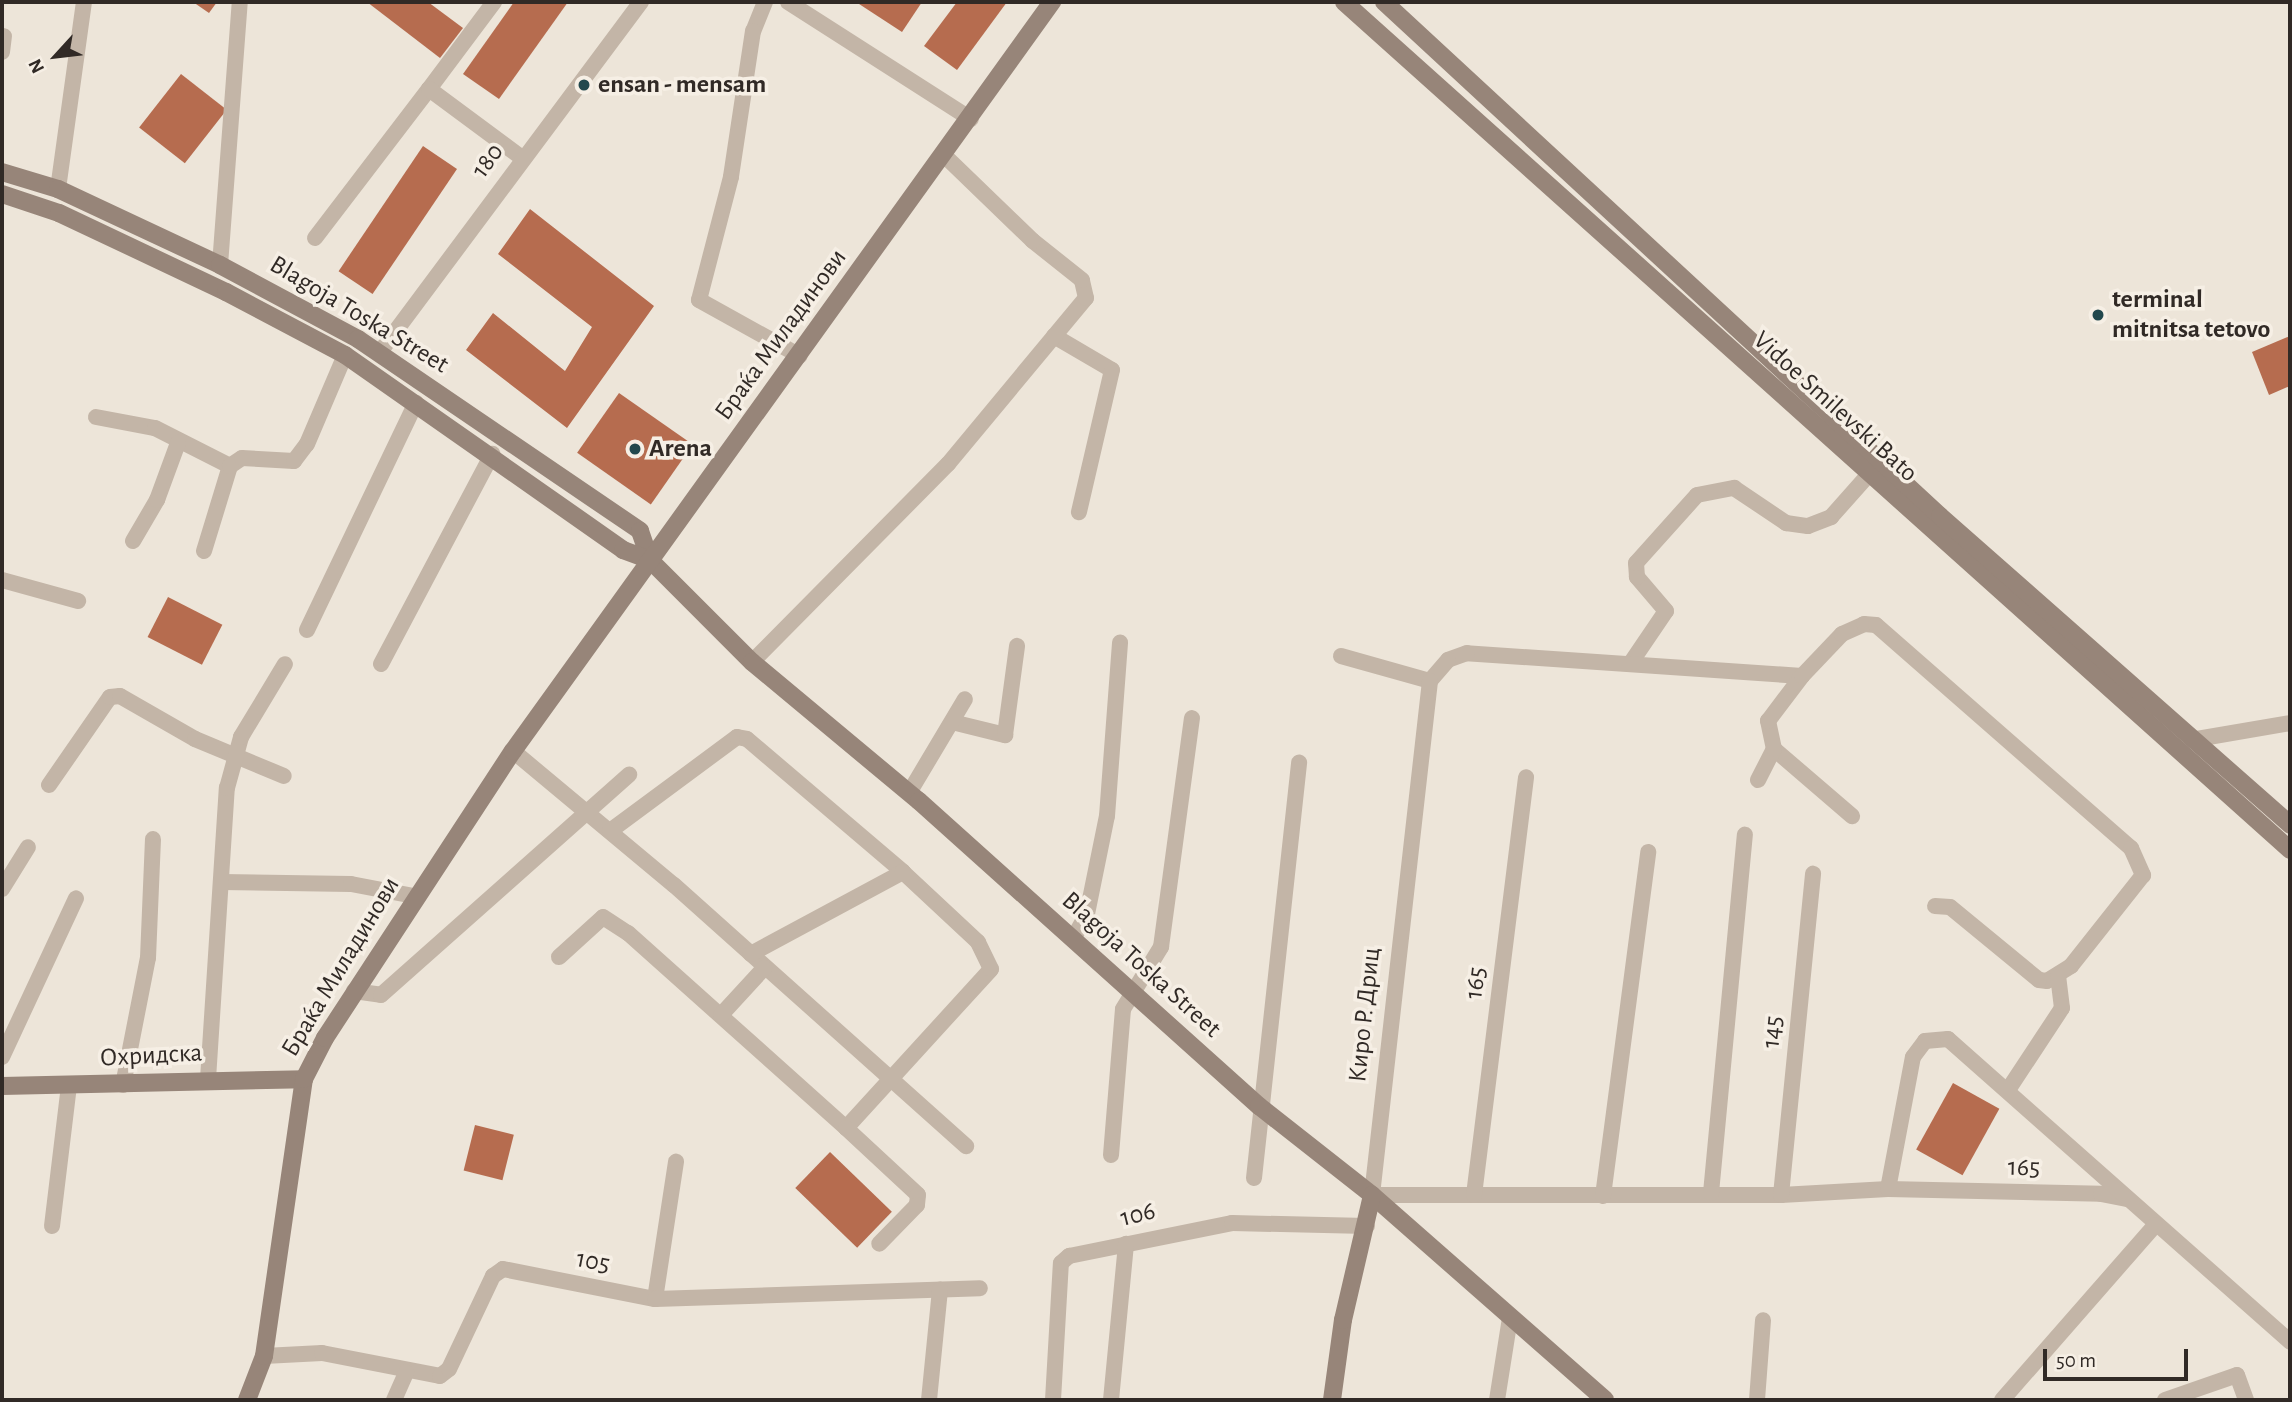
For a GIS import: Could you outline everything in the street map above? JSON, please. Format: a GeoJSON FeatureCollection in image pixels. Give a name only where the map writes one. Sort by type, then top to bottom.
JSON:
{"type":"FeatureCollection","features":[{"type":"Feature","properties":{"kind":"street"},"geometry":{"type":"LineString","coordinates":[[58,189],[84,2]]}},
{"type":"Feature","properties":{"kind":"street"},"geometry":{"type":"LineString","coordinates":[[220,265],[240,2]]}},
{"type":"Feature","properties":{"kind":"street","name":"180"},"geometry":{"type":"LineString","coordinates":[[380,352],[521,157],[641,2]]}},
{"type":"Feature","properties":{"kind":"street"},"geometry":{"type":"LineString","coordinates":[[765,2],[753,31],[731,177],[699,300],[800,356]]}},
{"type":"Feature","properties":{"kind":"street"},"geometry":{"type":"LineString","coordinates":[[788,2],[971,120]]}},
{"type":"Feature","properties":{"kind":"street","name":"Браќа Миладинови"},"geometry":{"type":"LineString","coordinates":[[247,1400],[264,1356],[304,1079],[354,991],[414,896],[513,751],[943,154],[971,120],[1052,2]]}},
{"type":"Feature","properties":{"kind":"street","name":"Vidoe Smilevski Bato"},"geometry":{"type":"LineString","coordinates":[[1344,2],[2290,850]]}},
{"type":"Feature","properties":{"kind":"street","name":"Vidoe Smilevski Bato"},"geometry":{"type":"LineString","coordinates":[[1384,2],[1920,497],[2290,825]]}},
{"type":"Feature","properties":{"kind":"street"},"geometry":{"type":"LineString","coordinates":[[315,237],[429,89],[487,4]]}},
{"type":"Feature","properties":{"kind":"street"},"geometry":{"type":"LineString","coordinates":[[429,89],[521,157]]}},
{"type":"Feature","properties":{"kind":"street"},"geometry":{"type":"LineString","coordinates":[[752,662],[948,464],[1086,298],[1082,280],[1033,241],[943,154]]}},
{"type":"Feature","properties":{"kind":"street","name":"Blagoja Toska Street"},"geometry":{"type":"LineString","coordinates":[[2,172],[58,189],[220,265],[380,352],[640,531],[650,561]]}},
{"type":"Feature","properties":{"kind":"street","name":"Blagoja Toska Street"},"geometry":{"type":"LineString","coordinates":[[2,194],[60,213],[226,292],[345,355],[492,454],[623,550],[650,561],[752,662],[909,793],[1259,1106],[1372,1195],[1605,1400]]}},
{"type":"Feature","properties":{"kind":"street"},"geometry":{"type":"LineString","coordinates":[[1054,336],[1112,370],[1079,512]]}},
{"type":"Feature","properties":{"kind":"street"},"geometry":{"type":"LineString","coordinates":[[204,551],[230,466],[242,458],[294,461],[307,444],[345,355]]}},
{"type":"Feature","properties":{"kind":"street"},"geometry":{"type":"LineString","coordinates":[[307,631],[416,403]]}},
{"type":"Feature","properties":{"kind":"street"},"geometry":{"type":"LineString","coordinates":[[96,416],[155,428],[178,443],[230,466]]}},
{"type":"Feature","properties":{"kind":"street"},"geometry":{"type":"LineString","coordinates":[[132,541],[157,500],[178,443]]}},
{"type":"Feature","properties":{"kind":"street"},"geometry":{"type":"LineString","coordinates":[[381,664],[492,454]]}},
{"type":"Feature","properties":{"kind":"street"},"geometry":{"type":"LineString","coordinates":[[1630,664],[1666,611],[1663,601],[1637,577],[1636,563],[1697,495],[1734,488],[1786,523],[1808,526],[1831,517],[1870,473]]}},
{"type":"Feature","properties":{"kind":"street"},"geometry":{"type":"LineString","coordinates":[[2,580],[78,601]]}},
{"type":"Feature","properties":{"kind":"street"},"geometry":{"type":"LineString","coordinates":[[1852,816],[1774,749],[1768,721],[1802,677],[1842,634],[1864,624],[1876,625],[2131,848],[2142,868],[2141,882],[2058,977],[2039,980],[1950,907],[1936,906]]}},
{"type":"Feature","properties":{"kind":"street"},"geometry":{"type":"LineString","coordinates":[[1073,939],[1087,914],[1107,816],[1120,642]]}},
{"type":"Feature","properties":{"kind":"street"},"geometry":{"type":"LineString","coordinates":[[951,722],[1005,735],[1017,646]]}},
{"type":"Feature","properties":{"kind":"street"},"geometry":{"type":"LineString","coordinates":[[1341,656],[1430,681],[1448,660],[1467,653],[1802,677]]}},
{"type":"Feature","properties":{"kind":"street"},"geometry":{"type":"LineString","coordinates":[[208,1079],[227,788],[241,737],[285,664]]}},
{"type":"Feature","properties":{"kind":"street","name":"Киро Р. Дриц"},"geometry":{"type":"LineString","coordinates":[[1332,1400],[1343,1320],[1367,1226],[1372,1195],[1430,681]]}},
{"type":"Feature","properties":{"kind":"street"},"geometry":{"type":"LineString","coordinates":[[49,785],[110,697],[120,696],[195,739],[284,776]]}},
{"type":"Feature","properties":{"kind":"street"},"geometry":{"type":"LineString","coordinates":[[909,793],[965,699]]}},
{"type":"Feature","properties":{"kind":"street"},"geometry":{"type":"LineString","coordinates":[[1111,1155],[1121,1030],[1131,990],[1161,947],[1192,718]]}},
{"type":"Feature","properties":{"kind":"street"},"geometry":{"type":"LineString","coordinates":[[2191,740],[2290,723]]}},
{"type":"Feature","properties":{"kind":"street"},"geometry":{"type":"LineString","coordinates":[[610,831],[737,737],[747,739],[903,872],[978,942],[991,969],[846,1128]]}},
{"type":"Feature","properties":{"kind":"street"},"geometry":{"type":"LineString","coordinates":[[1758,780],[1774,749]]}},
{"type":"Feature","properties":{"kind":"street"},"geometry":{"type":"LineString","coordinates":[[513,751],[590,813],[966,1146]]}},
{"type":"Feature","properties":{"kind":"street"},"geometry":{"type":"LineString","coordinates":[[1254,1178],[1259,1106],[1299,762]]}},
{"type":"Feature","properties":{"kind":"street"},"geometry":{"type":"LineString","coordinates":[[354,991],[381,995],[590,813],[629,775]]}},
{"type":"Feature","properties":{"kind":"street","name":"165"},"geometry":{"type":"LineString","coordinates":[[1474,1195],[1526,776]]}},
{"type":"Feature","properties":{"kind":"street"},"geometry":{"type":"LineString","coordinates":[[1711,1194],[1745,835]]}},
{"type":"Feature","properties":{"kind":"street"},"geometry":{"type":"LineString","coordinates":[[123,1085],[148,958],[153,839]]}},
{"type":"Feature","properties":{"kind":"street"},"geometry":{"type":"LineString","coordinates":[[2,889],[28,847]]}},
{"type":"Feature","properties":{"kind":"street"},"geometry":{"type":"LineString","coordinates":[[1603,1196],[1648,852]]}},
{"type":"Feature","properties":{"kind":"street"},"geometry":{"type":"LineString","coordinates":[[751,954],[903,872]]}},
{"type":"Feature","properties":{"kind":"street","name":"145"},"geometry":{"type":"LineString","coordinates":[[1781,1195],[1814,874]]}},
{"type":"Feature","properties":{"kind":"street"},"geometry":{"type":"LineString","coordinates":[[221,882],[351,884],[414,896]]}},
{"type":"Feature","properties":{"kind":"street"},"geometry":{"type":"LineString","coordinates":[[2,1056],[76,898]]}},
{"type":"Feature","properties":{"kind":"street"},"geometry":{"type":"LineString","coordinates":[[559,957],[603,917],[628,933],[722,1015],[918,1195],[917,1205],[879,1244]]}},
{"type":"Feature","properties":{"kind":"street"},"geometry":{"type":"LineString","coordinates":[[722,1015],[764,968]]}},
{"type":"Feature","properties":{"kind":"street"},"geometry":{"type":"LineString","coordinates":[[2008,1090],[2062,1008],[2058,977]]}},
{"type":"Feature","properties":{"kind":"street"},"geometry":{"type":"LineString","coordinates":[[1888,1189],[1913,1057],[1925,1041],[1948,1039],[2290,1342]]}},
{"type":"Feature","properties":{"kind":"street","name":"Охридска"},"geometry":{"type":"LineString","coordinates":[[2,1086],[123,1085],[208,1079],[304,1079]]}},
{"type":"Feature","properties":{"kind":"street"},"geometry":{"type":"LineString","coordinates":[[52,1226],[69,1085]]}},
{"type":"Feature","properties":{"kind":"street"},"geometry":{"type":"LineString","coordinates":[[655,1299],[676,1162]]}},
{"type":"Feature","properties":{"kind":"street","name":"165"},"geometry":{"type":"LineString","coordinates":[[1372,1195],[1781,1195],[1888,1189],[2101,1194],[2127,1199]]}},
{"type":"Feature","properties":{"kind":"street","name":"106"},"geometry":{"type":"LineString","coordinates":[[1053,1400],[1061,1263],[1069,1256],[1232,1223],[1367,1226]]}},
{"type":"Feature","properties":{"kind":"street"},"geometry":{"type":"LineString","coordinates":[[2002,1400],[2155,1225]]}},
{"type":"Feature","properties":{"kind":"street"},"geometry":{"type":"LineString","coordinates":[[1111,1400],[1126,1244]]}},
{"type":"Feature","properties":{"kind":"street","name":"105"},"geometry":{"type":"LineString","coordinates":[[264,1356],[321,1353],[430,1378],[449,1369],[493,1276],[503,1269],[655,1299],[980,1288]]}},
{"type":"Feature","properties":{"kind":"street"},"geometry":{"type":"LineString","coordinates":[[929,1400],[940,1290]]}},
{"type":"Feature","properties":{"kind":"street"},"geometry":{"type":"LineString","coordinates":[[1497,1400],[1510,1318]]}},
{"type":"Feature","properties":{"kind":"street"},"geometry":{"type":"LineString","coordinates":[[1758,1400],[1763,1320]]}},
{"type":"Feature","properties":{"kind":"street"},"geometry":{"type":"LineString","coordinates":[[394,1400],[406,1373]]}},
{"type":"Feature","properties":{"kind":"street"},"geometry":{"type":"LineString","coordinates":[[2165,1400],[2237,1375],[2246,1400]]}},
{"type":"Feature","properties":{"kind":"building"},"geometry":{"type":"Polygon","coordinates":[[[193,2],[217,2],[209,13],[193,2]]]}},
{"type":"Feature","properties":{"kind":"building"},"geometry":{"type":"Polygon","coordinates":[[[367,2],[428,2],[463,28],[440,58],[367,2]]]}},
{"type":"Feature","properties":{"kind":"building"},"geometry":{"type":"Polygon","coordinates":[[[514,2],[568,2],[499,99],[463,74],[514,2]]]}},
{"type":"Feature","properties":{"kind":"building"},"geometry":{"type":"Polygon","coordinates":[[[856,2],[922,2],[902,32],[856,2]]]}},
{"type":"Feature","properties":{"kind":"building"},"geometry":{"type":"Polygon","coordinates":[[[957,2],[1007,2],[957,70],[924,46],[957,2]]]}},
{"type":"Feature","properties":{"kind":"building"},"geometry":{"type":"Polygon","coordinates":[[[181,74],[227,110],[185,163],[139,128],[181,74]]]}},
{"type":"Feature","properties":{"kind":"building"},"geometry":{"type":"Polygon","coordinates":[[[423,146],[457,169],[373,294],[339,271],[423,146]]]}},
{"type":"Feature","properties":{"kind":"building"},"geometry":{"type":"Polygon","coordinates":[[[530,209],[654,306],[567,428],[466,350],[493,313],[565,371],[592,327],[498,254],[530,209]]]}},
{"type":"Feature","properties":{"kind":"building"},"geometry":{"type":"Polygon","coordinates":[[[2290,336],[2290,386],[2269,395],[2252,352],[2290,336]]]}},
{"type":"Feature","properties":{"kind":"building","name":"Arena"},"geometry":{"type":"Polygon","coordinates":[[[619,393],[693,445],[651,504],[577,453],[619,393]]]}},
{"type":"Feature","properties":{"kind":"building"},"geometry":{"type":"Polygon","coordinates":[[[168,597],[222,625],[202,665],[148,637],[168,597]]]}},
{"type":"Feature","properties":{"kind":"building"},"geometry":{"type":"Polygon","coordinates":[[[1953,1083],[1999,1109],[1963,1175],[1916,1149],[1953,1083]]]}},
{"type":"Feature","properties":{"kind":"building"},"geometry":{"type":"Polygon","coordinates":[[[475,1125],[514,1135],[502,1180],[464,1171],[475,1125]]]}},
{"type":"Feature","properties":{"kind":"building"},"geometry":{"type":"Polygon","coordinates":[[[830,1152],[892,1212],[857,1248],[795,1188],[830,1152]]]}},
{"type":"Feature","properties":{"kind":"place","name":"ensan - mensam"},"geometry":{"type":"Point","coordinates":[584,85]}},
{"type":"Feature","properties":{"kind":"place","name":"terminal mitnitsa tetovo"},"geometry":{"type":"Point","coordinates":[2098,315]}},
{"type":"Feature","properties":{"kind":"place","name":"Arena"},"geometry":{"type":"Point","coordinates":[635,449]}}]}
